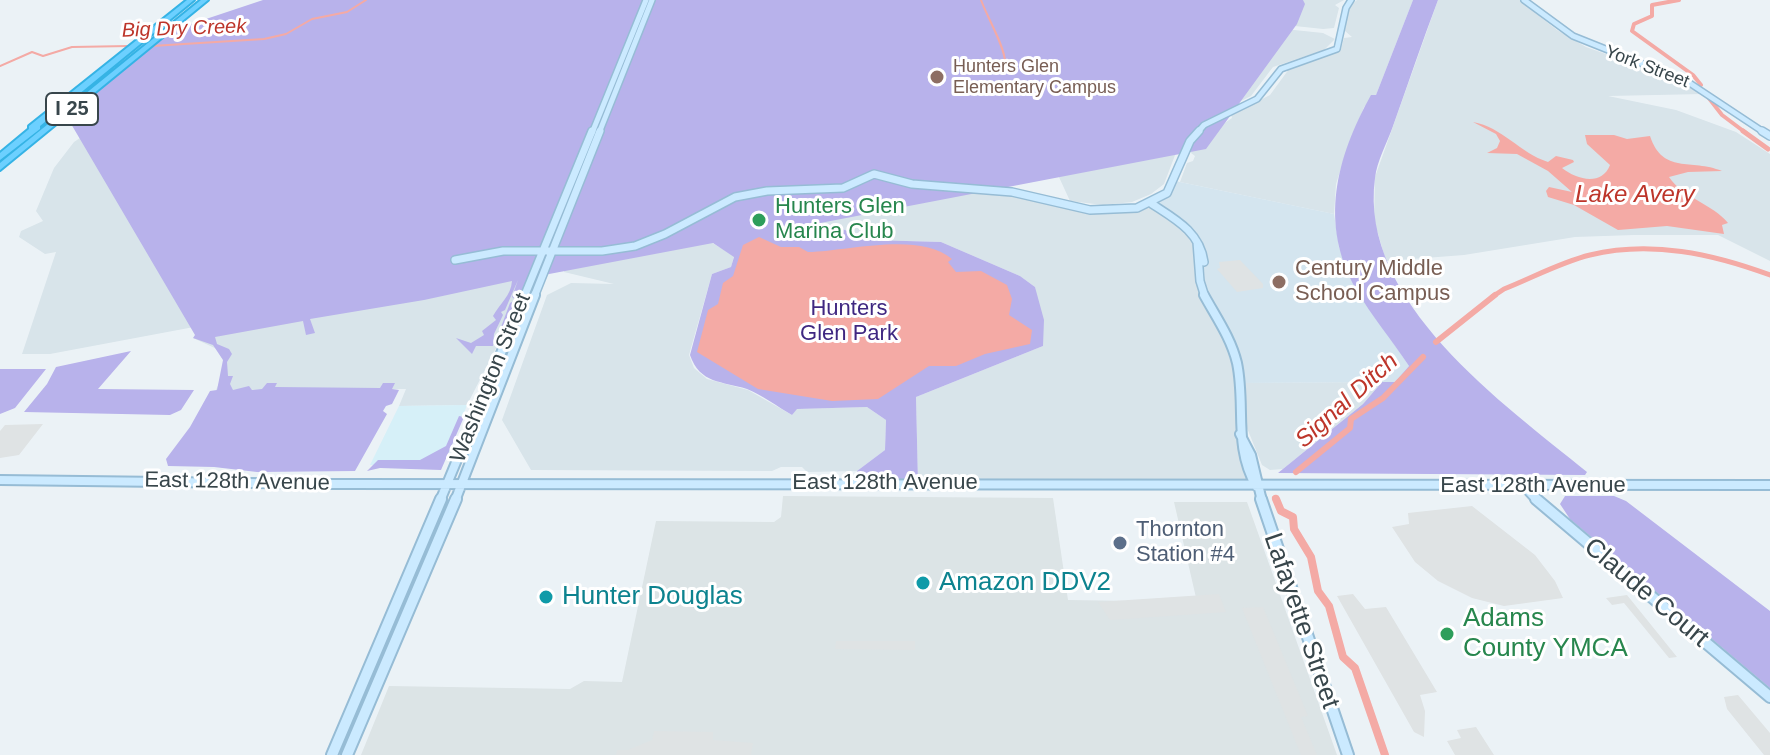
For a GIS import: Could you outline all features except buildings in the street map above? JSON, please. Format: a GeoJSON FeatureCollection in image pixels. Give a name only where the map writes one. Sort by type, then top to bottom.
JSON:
{"type":"FeatureCollection","features":[{"type":"Feature","properties":{"kind":"highway","name":"I 25"},"geometry":{"type":"LineString","coordinates":[[0,160],[141,47],[192,11],[199,0]]}},
{"type":"Feature","properties":{"kind":"highway","name":"I 25"},"geometry":{"type":"LineString","coordinates":[[0,160],[141,47],[158,26],[199,0]]}},
{"type":"Feature","properties":{"kind":"highway"},"geometry":{"type":"LineString","coordinates":[[141,47],[199,0]]}},
{"type":"Feature","properties":{"kind":"main road","name":"Washington Street"},"geometry":{"type":"LineString","coordinates":[[549,251],[646,0]]}},
{"type":"Feature","properties":{"kind":"main road","name":"Washington Street"},"geometry":{"type":"LineString","coordinates":[[332,755],[447,484],[504,360],[652,0]]}},
{"type":"Feature","properties":{"kind":"main road"},"geometry":{"type":"LineString","coordinates":[[455,260],[500,251],[602,252],[623,248],[673,232],[732,197],[759,191],[835,191],[855,185],[874,174],[912,184],[998,190],[1090,210],[1125,211],[1152,204],[1170,189],[1190,141],[1204,125],[1257,99],[1281,69],[1337,49],[1344,12],[1351,0]]}},
{"type":"Feature","properties":{"kind":"main road","name":"York Street"},"geometry":{"type":"LineString","coordinates":[[1524,0],[1573,36],[1694,85],[1770,136]]}},
{"type":"Feature","properties":{"kind":"main road","name":"Lafayette Street"},"geometry":{"type":"LineString","coordinates":[[1152,204],[1184,226],[1197,242],[1199,278],[1237,362],[1238,447],[1248,475],[1257,486],[1291,598],[1348,755]]}},
{"type":"Feature","properties":{"kind":"main road","name":"Washington Street"},"geometry":{"type":"LineString","coordinates":[[347,755],[463,484],[504,360]]}},
{"type":"Feature","properties":{"kind":"main road","name":"East 128th Avenue"},"geometry":{"type":"LineString","coordinates":[[0,480],[447,484],[1770,485]]}},
{"type":"Feature","properties":{"kind":"main road","name":"Claude Court"},"geometry":{"type":"LineString","coordinates":[[1525,487],[1537,501],[1770,697]]}},
{"type":"Feature","properties":{"kind":"shaded area"},"geometry":{"type":"Polygon","coordinates":[[[1282,0],[1344,0],[1335,5],[1339,8],[1334,28],[1323,29],[1276,24],[1282,0]]]}},
{"type":"Feature","properties":{"kind":"shaded area"},"geometry":{"type":"Polygon","coordinates":[[[1357,0],[1413,0],[1376,95],[1364,107],[1347,149],[1336,184],[1334,214],[1180,182],[1187,163],[1193,161],[1195,156],[1191,153],[1195,143],[1232,118],[1231,115],[1270,95],[1289,69],[1341,49],[1344,38],[1352,37],[1345,31],[1346,18],[1349,7],[1357,0]]]}},
{"type":"Feature","properties":{"kind":"shaded area"},"geometry":{"type":"Polygon","coordinates":[[[1438,0],[1519,0],[1557,30],[1586,47],[1659,73],[1704,94],[1608,96],[1676,110],[1736,132],[1770,154],[1770,261],[1718,235],[1634,235],[1575,237],[1464,255],[1386,261],[1374,220],[1375,177],[1438,0]]]}},
{"type":"Feature","properties":{"kind":"shaded area"},"geometry":{"type":"Polygon","coordinates":[[[1275,28],[1323,33],[1335,39],[1324,50],[1273,67],[1251,96],[1237,103],[1275,28]]]}},
{"type":"Feature","properties":{"kind":"shaded area"},"geometry":{"type":"Polygon","coordinates":[[[86,134],[210,324],[50,354],[22,354],[56,252],[45,254],[19,237],[21,231],[43,221],[36,211],[54,168],[74,142],[86,134]]]}},
{"type":"Feature","properties":{"kind":"shaded area"},"geometry":{"type":"Polygon","coordinates":[[[1041,138],[1177,150],[1164,184],[1151,194],[1132,202],[1103,205],[1070,201],[1041,138]]]}},
{"type":"Feature","properties":{"kind":"shaded area","name":"Century Middle School Campus"},"geometry":{"type":"Polygon","coordinates":[[[1175,181],[1334,214],[1339,247],[1355,287],[1409,366],[1395,382],[1240,383],[1239,373],[1206,291],[1202,246],[1152,204],[1175,181]]]}},
{"type":"Feature","properties":{"kind":"shaded area"},"geometry":{"type":"Polygon","coordinates":[[[992,189],[1090,210],[1152,204],[1197,242],[1199,278],[1232,346],[1239,383],[1382,382],[1363,404],[1283,469],[1270,470],[1262,465],[1247,428],[1239,427],[1257,486],[918,483],[916,397],[1043,346],[1035,287],[1020,276],[941,242],[871,240],[832,225],[807,225],[992,189]]]}},
{"type":"Feature","properties":{"kind":"shaded area"},"geometry":{"type":"Polygon","coordinates":[[[704,238],[734,256],[731,267],[712,274],[689,355],[694,368],[707,379],[748,390],[792,415],[796,409],[867,407],[886,420],[885,450],[857,471],[807,472],[802,467],[781,467],[772,471],[531,470],[502,420],[547,295],[571,283],[614,284],[564,272],[568,256],[704,238]]]}},
{"type":"Feature","properties":{"kind":"shaded area"},"geometry":{"type":"Polygon","coordinates":[[[537,257],[517,307],[467,405],[399,406],[406,389],[216,390],[223,374],[223,360],[217,349],[193,338],[537,257]]]}},
{"type":"Feature","properties":{"kind":"shaded area"},"geometry":{"type":"Polygon","coordinates":[[[1240,260],[1263,284],[1263,288],[1237,292],[1217,269],[1220,268],[1219,262],[1240,260]]]}},
{"type":"Feature","properties":{"kind":"shaded area"},"geometry":{"type":"Polygon","coordinates":[[[467,405],[449,453],[429,465],[370,465],[399,406],[467,405]]]}},
{"type":"Feature","properties":{"kind":"shaded area"},"geometry":{"type":"Polygon","coordinates":[[[43,424],[19,455],[0,458],[0,431],[5,425],[43,424]]]}},
{"type":"Feature","properties":{"kind":"shaded area"},"geometry":{"type":"Polygon","coordinates":[[[783,496],[1053,498],[1068,600],[1197,602],[1174,502],[1247,502],[1337,755],[361,755],[389,686],[570,689],[584,681],[622,682],[656,521],[774,522],[781,517],[783,496]]]}},
{"type":"Feature","properties":{"kind":"shaded area"},"geometry":{"type":"Polygon","coordinates":[[[1472,506],[1535,555],[1555,581],[1563,598],[1504,606],[1472,598],[1438,581],[1415,562],[1392,527],[1409,524],[1408,513],[1472,506]]]}},
{"type":"Feature","properties":{"kind":"shaded area"},"geometry":{"type":"Polygon","coordinates":[[[1219,594],[1226,612],[1110,620],[1098,602],[1219,594]]]}},
{"type":"Feature","properties":{"kind":"shaded area"},"geometry":{"type":"Polygon","coordinates":[[[1353,594],[1365,609],[1386,607],[1437,692],[1420,695],[1425,711],[1424,737],[1414,732],[1337,596],[1353,594]]]}},
{"type":"Feature","properties":{"kind":"shaded area"},"geometry":{"type":"Polygon","coordinates":[[[1627,595],[1677,657],[1669,658],[1624,603],[1612,605],[1606,598],[1627,595]]]}},
{"type":"Feature","properties":{"kind":"shaded area"},"geometry":{"type":"Polygon","coordinates":[[[1263,607],[1308,716],[1301,717],[1317,755],[1301,755],[1242,608],[1263,607]]]}},
{"type":"Feature","properties":{"kind":"shaded area"},"geometry":{"type":"Polygon","coordinates":[[[836,641],[915,641],[915,650],[835,649],[836,641]]]}},
{"type":"Feature","properties":{"kind":"shaded area"},"geometry":{"type":"Polygon","coordinates":[[[1738,695],[1770,733],[1770,755],[1764,755],[1727,709],[1724,697],[1738,695]]]}},
{"type":"Feature","properties":{"kind":"shaded area"},"geometry":{"type":"Polygon","coordinates":[[[1476,727],[1494,755],[1455,755],[1447,741],[1461,738],[1457,730],[1476,727]]]}},
{"type":"Feature","properties":{"kind":"shaded area"},"geometry":{"type":"Polygon","coordinates":[[[654,731],[713,732],[713,740],[753,743],[751,755],[616,755],[617,750],[628,750],[652,740],[654,731]]]}},
{"type":"Feature","properties":{"kind":"green space"},"geometry":{"type":"Polygon","coordinates":[[[263,0],[1303,0],[1305,4],[1297,24],[1206,149],[815,224],[832,225],[871,240],[941,242],[1020,276],[1035,287],[1044,320],[1043,346],[916,397],[918,483],[857,483],[857,471],[885,450],[886,420],[867,407],[797,409],[792,415],[747,389],[713,380],[694,364],[690,355],[712,274],[731,267],[734,257],[713,243],[528,278],[495,343],[510,303],[516,300],[512,297],[518,280],[505,310],[501,312],[503,315],[494,334],[493,346],[476,346],[472,354],[456,338],[471,343],[484,335],[482,331],[496,320],[493,316],[512,281],[424,300],[310,319],[315,333],[306,335],[303,321],[215,337],[217,344],[229,349],[232,354],[227,362],[228,376],[233,376],[230,384],[233,390],[249,386],[252,390],[262,389],[267,383],[277,383],[275,387],[380,388],[383,383],[395,383],[392,389],[399,390],[392,404],[383,411],[387,414],[355,471],[257,472],[168,466],[166,459],[190,427],[210,391],[217,390],[223,360],[213,345],[193,338],[195,335],[67,117],[170,31],[263,0]]]}},
{"type":"Feature","properties":{"kind":"green space"},"geometry":{"type":"Polygon","coordinates":[[[1413,0],[1438,0],[1376,172],[1376,223],[1389,267],[1413,308],[1444,346],[1516,415],[1587,472],[1585,475],[1278,473],[1363,404],[1382,382],[1395,382],[1409,366],[1356,289],[1345,265],[1335,216],[1336,191],[1349,143],[1371,95],[1376,95],[1413,0]]]}},
{"type":"Feature","properties":{"kind":"green space"},"geometry":{"type":"Polygon","coordinates":[[[131,351],[98,389],[194,390],[181,410],[170,415],[24,412],[47,384],[56,367],[131,351]]]}},
{"type":"Feature","properties":{"kind":"green space"},"geometry":{"type":"Polygon","coordinates":[[[0,369],[46,369],[15,408],[0,414],[0,369]]]}},
{"type":"Feature","properties":{"kind":"green space"},"geometry":{"type":"Polygon","coordinates":[[[459,416],[464,417],[441,470],[380,468],[367,471],[378,460],[420,460],[446,446],[459,416]]]}},
{"type":"Feature","properties":{"kind":"green space"},"geometry":{"type":"Polygon","coordinates":[[[1565,496],[1614,496],[1626,501],[1770,611],[1770,688],[1570,519],[1560,504],[1565,496]]]}},
{"type":"Feature","properties":{"kind":"water","name":"Lake Avery"},"geometry":{"type":"Polygon","coordinates":[[[1473,122],[1493,129],[1548,162],[1556,156],[1573,160],[1562,168],[1575,176],[1589,179],[1601,176],[1610,165],[1587,144],[1585,135],[1614,135],[1627,139],[1650,136],[1662,156],[1670,161],[1722,171],[1688,172],[1669,177],[1682,190],[1722,216],[1728,223],[1722,225],[1724,234],[1667,226],[1618,230],[1574,205],[1548,197],[1546,191],[1549,187],[1572,192],[1548,171],[1517,154],[1487,153],[1497,148],[1500,141],[1496,134],[1473,122]]]}},
{"type":"Feature","properties":{"kind":"water","name":"Hunters Glen Park"},"geometry":{"type":"Polygon","coordinates":[[[759,237],[781,247],[799,247],[808,252],[903,244],[938,251],[952,259],[948,262],[956,272],[981,271],[1007,285],[1012,299],[1009,315],[1032,330],[1030,344],[985,354],[956,366],[929,366],[878,399],[832,401],[758,389],[697,352],[708,310],[718,304],[723,283],[733,276],[743,245],[759,237]]]}},
{"type":"Feature","properties":{"kind":"waterway","name":"Big Dry Creek"},"geometry":{"type":"LineString","coordinates":[[152,46],[264,39],[286,34],[312,19],[347,12],[366,0]]}},
{"type":"Feature","properties":{"kind":"waterway"},"geometry":{"type":"LineString","coordinates":[[981,0],[1005,61],[1012,67]]}},
{"type":"Feature","properties":{"kind":"waterway","name":"Signal Ditch"},"geometry":{"type":"LineString","coordinates":[[1679,0],[1652,5],[1652,16],[1634,24],[1632,31],[1693,75],[1701,85]]}},
{"type":"Feature","properties":{"kind":"waterway","name":"Big Dry Creek"},"geometry":{"type":"LineString","coordinates":[[0,66],[32,52],[43,56],[72,47],[129,46]]}},
{"type":"Feature","properties":{"kind":"waterway","name":"Signal Ditch"},"geometry":{"type":"LineString","coordinates":[[1708,97],[1722,115],[1746,133]]}},
{"type":"Feature","properties":{"kind":"waterway","name":"Signal Ditch"},"geometry":{"type":"LineString","coordinates":[[1743,131],[1768,149]]}},
{"type":"Feature","properties":{"kind":"waterway","name":"Signal Ditch"},"geometry":{"type":"LineString","coordinates":[[1495,295],[1579,258],[1636,249],[1704,255],[1770,275]]}},
{"type":"Feature","properties":{"kind":"waterway","name":"Signal Ditch"},"geometry":{"type":"LineString","coordinates":[[1436,342],[1495,295]]}},
{"type":"Feature","properties":{"kind":"waterway","name":"Signal Ditch"},"geometry":{"type":"LineString","coordinates":[[1296,472],[1350,428],[1351,419],[1383,398],[1423,357]]}},
{"type":"Feature","properties":{"kind":"waterway"},"geometry":{"type":"LineString","coordinates":[[1277,500],[1281,511],[1293,517],[1294,529],[1311,557],[1318,591],[1329,606],[1343,657],[1355,668],[1385,755]]}},
{"type":"Feature","properties":{"kind":"place","name":"Hunters Glen Elementary Campus"},"geometry":{"type":"Point","coordinates":[937,77]}},
{"type":"Feature","properties":{"kind":"place","name":"Hunters Glen Marina Club"},"geometry":{"type":"Point","coordinates":[759,220]}},
{"type":"Feature","properties":{"kind":"place","name":"Century Middle School Campus"},"geometry":{"type":"Point","coordinates":[1279,282]}},
{"type":"Feature","properties":{"kind":"place","name":"Thornton Station #4"},"geometry":{"type":"Point","coordinates":[1120,543]}},
{"type":"Feature","properties":{"kind":"place","name":"Amazon DDV2"},"geometry":{"type":"Point","coordinates":[923,583]}},
{"type":"Feature","properties":{"kind":"place","name":"Hunter Douglas"},"geometry":{"type":"Point","coordinates":[546,597]}},
{"type":"Feature","properties":{"kind":"place","name":"Adams County YMCA"},"geometry":{"type":"Point","coordinates":[1447,634]}}]}
